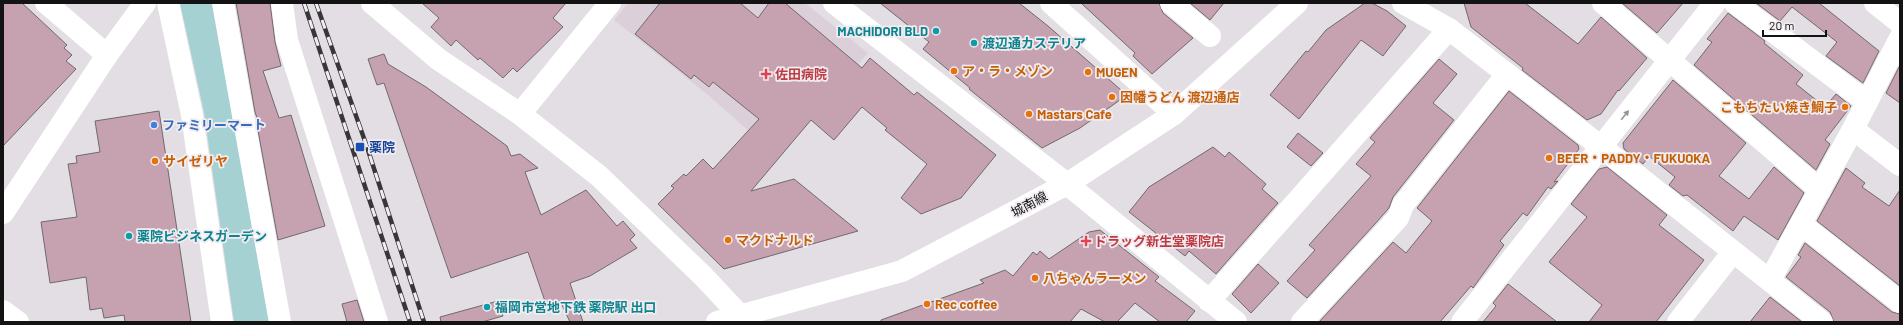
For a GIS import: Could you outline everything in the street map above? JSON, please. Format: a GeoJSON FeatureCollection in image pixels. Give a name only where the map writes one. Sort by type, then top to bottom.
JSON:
{"type":"FeatureCollection","features":[{"type":"Feature","properties":{"kind":"street"},"geometry":{"type":"LineString","coordinates":[[46,3],[107,55]]}},
{"type":"Feature","properties":{"kind":"street"},"geometry":{"type":"LineString","coordinates":[[3,213],[107,55],[145,3]]}},
{"type":"Feature","properties":{"kind":"street"},"geometry":{"type":"LineString","coordinates":[[168,3],[192,115],[222,322]]}},
{"type":"Feature","properties":{"kind":"street"},"geometry":{"type":"LineString","coordinates":[[223,3],[280,322]]}},
{"type":"Feature","properties":{"kind":"street"},"geometry":{"type":"LineString","coordinates":[[282,3],[287,40],[377,322]]}},
{"type":"Feature","properties":{"kind":"street"},"geometry":{"type":"LineString","coordinates":[[372,3],[438,59],[520,114],[599,176],[704,277],[743,319]]}},
{"type":"Feature","properties":{"kind":"street"},"geometry":{"type":"LineString","coordinates":[[520,114],[610,3]]}},
{"type":"Feature","properties":{"kind":"street"},"geometry":{"type":"LineString","coordinates":[[834,3],[1067,184],[1220,314],[1449,29]]}},
{"type":"Feature","properties":{"kind":"street"},"geometry":{"type":"LineString","coordinates":[[1051,3],[1174,114]]}},
{"type":"Feature","properties":{"kind":"street"},"geometry":{"type":"LineString","coordinates":[[1171,3],[1210,36]]}},
{"type":"Feature","properties":{"kind":"street","name":"城南線"},"geometry":{"type":"LineString","coordinates":[[717,322],[743,319],[902,272],[1067,184],[1174,114],[1297,3]]}},
{"type":"Feature","properties":{"kind":"street"},"geometry":{"type":"LineString","coordinates":[[1403,3],[1449,29],[1600,146],[1822,322]]}},
{"type":"Feature","properties":{"kind":"street"},"geometry":{"type":"LineString","coordinates":[[1603,3],[1820,190]]}},
{"type":"Feature","properties":{"kind":"street"},"geometry":{"type":"LineString","coordinates":[[1462,322],[1600,146],[1715,3]]}},
{"type":"Feature","properties":{"kind":"street"},"geometry":{"type":"LineString","coordinates":[[1735,3],[1867,102]]}},
{"type":"Feature","properties":{"kind":"street"},"geometry":{"type":"LineString","coordinates":[[1875,3],[1900,23]]}},
{"type":"Feature","properties":{"kind":"street"},"geometry":{"type":"LineString","coordinates":[[1770,280],[1853,129],[1900,38]]}},
{"type":"Feature","properties":{"kind":"street"},"geometry":{"type":"LineString","coordinates":[[1302,322],[1398,218],[1403,205],[1507,74]]}},
{"type":"Feature","properties":{"kind":"street"},"geometry":{"type":"LineString","coordinates":[[1853,129],[1900,165]]}},
{"type":"Feature","properties":{"kind":"street"},"geometry":{"type":"LineString","coordinates":[[1801,224],[1900,302]]}},
{"type":"Feature","properties":{"kind":"street"},"geometry":{"type":"LineString","coordinates":[[1678,322],[1733,252]]}},
{"type":"Feature","properties":{"kind":"street"},"geometry":{"type":"LineString","coordinates":[[3,311],[18,322]]}},
{"type":"Feature","properties":{"kind":"shaded area","name":"佐田病院"},"geometry":{"type":"Polygon","coordinates":[[[628,3],[805,3],[868,53],[778,157],[708,95],[614,20],[628,3]]]}},
{"type":"Feature","properties":{"kind":"water"},"geometry":{"type":"Polygon","coordinates":[[[180,3],[215,3],[271,322],[234,322],[204,112],[180,3]]]}},
{"type":"Feature","properties":{"kind":"building"},"geometry":{"type":"Polygon","coordinates":[[[3,3],[22,3],[67,45],[64,48],[72,55],[66,61],[76,69],[3,146],[3,3]]]}},
{"type":"Feature","properties":{"kind":"building"},"geometry":{"type":"Polygon","coordinates":[[[236,3],[270,3],[275,42],[281,66],[263,71],[279,118],[291,115],[325,226],[278,240],[257,125],[259,124],[255,112],[236,3]]]}},
{"type":"Feature","properties":{"kind":"building"},"geometry":{"type":"Polygon","coordinates":[[[422,3],[566,3],[553,18],[563,27],[517,72],[513,68],[503,78],[480,58],[478,60],[456,40],[451,46],[431,27],[439,18],[422,3]]]}},
{"type":"Feature","properties":{"kind":"building"},"geometry":{"type":"Polygon","coordinates":[[[660,3],[740,3],[758,18],[769,3],[785,3],[862,68],[870,58],[914,95],[917,92],[996,155],[961,198],[921,214],[901,198],[927,164],[885,130],[887,128],[862,107],[834,140],[811,120],[751,191],[794,179],[858,231],[724,269],[658,204],[674,188],[671,186],[684,174],[686,176],[703,159],[713,169],[759,119],[713,82],[709,87],[694,75],[691,79],[635,34],[660,3]]]}},
{"type":"Feature","properties":{"kind":"building"},"geometry":{"type":"Polygon","coordinates":[[[880,3],[1019,3],[1048,26],[1121,90],[1120,100],[1080,128],[1042,148],[969,89],[970,88],[923,49],[929,42],[880,3]]]}},
{"type":"Feature","properties":{"kind":"building"},"geometry":{"type":"Polygon","coordinates":[[[1081,3],[1159,3],[1163,13],[1193,38],[1152,74],[1133,56],[1135,53],[1081,3]]]}},
{"type":"Feature","properties":{"kind":"building"},"geometry":{"type":"Polygon","coordinates":[[[1190,3],[1224,3],[1210,20],[1190,3]]]}},
{"type":"Feature","properties":{"kind":"building"},"geometry":{"type":"Polygon","coordinates":[[[1365,3],[1372,3],[1387,11],[1406,26],[1383,56],[1361,40],[1299,119],[1270,95],[1306,51],[1308,52],[1326,30],[1365,3]]]}},
{"type":"Feature","properties":{"kind":"building"},"geometry":{"type":"Polygon","coordinates":[[[1464,3],[1525,3],[1578,44],[1601,17],[1647,58],[1619,91],[1618,90],[1601,114],[1587,120],[1522,70],[1523,68],[1471,27],[1464,3]]]}},
{"type":"Feature","properties":{"kind":"building"},"geometry":{"type":"Polygon","coordinates":[[[1622,3],[1683,3],[1657,33],[1622,3]]]}},
{"type":"Feature","properties":{"kind":"building"},"geometry":{"type":"Polygon","coordinates":[[[1756,3],[1819,3],[1879,51],[1863,83],[1826,56],[1837,42],[1792,7],[1780,21],[1756,3]]]}},
{"type":"Feature","properties":{"kind":"building"},"geometry":{"type":"Polygon","coordinates":[[[1728,13],[1765,41],[1764,43],[1803,75],[1796,84],[1825,107],[1836,94],[1851,106],[1825,140],[1830,144],[1816,170],[1694,65],[1712,42],[1707,39],[1728,13]]]}},
{"type":"Feature","properties":{"kind":"building"},"geometry":{"type":"Polygon","coordinates":[[[384,54],[388,64],[426,87],[507,146],[511,156],[520,154],[538,168],[525,172],[541,215],[586,190],[617,226],[623,221],[635,235],[630,240],[637,248],[590,276],[570,283],[583,322],[570,322],[560,301],[547,307],[528,252],[451,278],[384,83],[377,85],[368,59],[384,54]]]}},
{"type":"Feature","properties":{"kind":"building"},"geometry":{"type":"Polygon","coordinates":[[[1439,59],[1457,74],[1433,103],[1454,120],[1393,197],[1389,208],[1307,298],[1287,281],[1315,250],[1309,245],[1371,176],[1356,164],[1375,142],[1370,138],[1439,59]]]}},
{"type":"Feature","properties":{"kind":"building"},"geometry":{"type":"Polygon","coordinates":[[[1900,67],[1900,103],[1886,93],[1900,67]]]}},
{"type":"Feature","properties":{"kind":"building"},"geometry":{"type":"Polygon","coordinates":[[[1673,80],[1746,143],[1719,176],[1749,199],[1774,167],[1804,193],[1778,240],[1744,216],[1733,231],[1687,195],[1683,196],[1669,185],[1675,177],[1649,156],[1643,164],[1624,149],[1623,143],[1673,80]]]}},
{"type":"Feature","properties":{"kind":"building"},"geometry":{"type":"Polygon","coordinates":[[[1509,91],[1578,145],[1579,149],[1554,182],[1558,181],[1551,189],[1548,187],[1527,216],[1523,213],[1500,241],[1504,245],[1473,288],[1471,286],[1440,322],[1319,322],[1393,242],[1406,253],[1432,221],[1417,208],[1509,91]]]}},
{"type":"Feature","properties":{"kind":"building","name":"薬院ビジネスガーデン"},"geometry":{"type":"Polygon","coordinates":[[[159,111],[191,322],[125,322],[124,315],[104,318],[102,308],[90,310],[86,277],[50,283],[41,222],[77,217],[68,164],[77,163],[76,156],[100,152],[95,121],[159,111]]]}},
{"type":"Feature","properties":{"kind":"building"},"geometry":{"type":"Polygon","coordinates":[[[1298,133],[1323,153],[1311,166],[1287,147],[1298,133]]]}},
{"type":"Feature","properties":{"kind":"building"},"geometry":{"type":"Polygon","coordinates":[[[1213,147],[1225,157],[1229,152],[1266,184],[1262,189],[1278,203],[1216,274],[1189,251],[1185,256],[1129,212],[1149,187],[1213,147]]]}},
{"type":"Feature","properties":{"kind":"building"},"geometry":{"type":"Polygon","coordinates":[[[1607,167],[1667,215],[1659,225],[1704,260],[1656,322],[1589,322],[1602,305],[1549,262],[1587,217],[1571,204],[1599,169],[1607,167]]]}},
{"type":"Feature","properties":{"kind":"building"},"geometry":{"type":"Polygon","coordinates":[[[1846,168],[1865,183],[1862,187],[1889,206],[1900,190],[1900,286],[1817,221],[1846,168]]]}},
{"type":"Feature","properties":{"kind":"building"},"geometry":{"type":"Polygon","coordinates":[[[1100,230],[1159,277],[1155,281],[1195,311],[1186,322],[1160,322],[1135,303],[1117,322],[1105,322],[1081,309],[1070,322],[881,322],[881,320],[984,283],[980,280],[1005,270],[1013,276],[1033,252],[1037,255],[1040,251],[1049,259],[1089,232],[1100,230]]]}},
{"type":"Feature","properties":{"kind":"building"},"geometry":{"type":"Polygon","coordinates":[[[1805,243],[1892,312],[1900,314],[1900,322],[1834,322],[1830,312],[1786,277],[1801,257],[1798,255],[1805,243]]]}},
{"type":"Feature","properties":{"kind":"building"},"geometry":{"type":"Polygon","coordinates":[[[1258,264],[1279,283],[1251,313],[1232,294],[1258,264]]]}},
{"type":"Feature","properties":{"kind":"building"},"geometry":{"type":"Polygon","coordinates":[[[1508,284],[1557,322],[1483,322],[1496,306],[1493,303],[1508,284]]]}},
{"type":"Feature","properties":{"kind":"building"},"geometry":{"type":"Polygon","coordinates":[[[1770,297],[1802,322],[1750,322],[1770,297]]]}},
{"type":"Feature","properties":{"kind":"building"},"geometry":{"type":"Polygon","coordinates":[[[357,300],[364,322],[347,322],[342,304],[357,300]]]}},
{"type":"Feature","properties":{"kind":"building","name":"福岡市営地下鉄 薬院駅 出口"},"geometry":{"type":"Polygon","coordinates":[[[498,301],[503,316],[482,322],[441,322],[440,317],[498,301]]]}},
{"type":"Feature","properties":{"kind":"railway"},"geometry":{"type":"LineString","coordinates":[[304,3],[410,322]]}},
{"type":"Feature","properties":{"kind":"railway"},"geometry":{"type":"LineString","coordinates":[[316,3],[366,144],[424,322]]}},
{"type":"Feature","properties":{"kind":"place","name":"MACHIDORI BLD"},"geometry":{"type":"Point","coordinates":[936,31]}},
{"type":"Feature","properties":{"kind":"place","name":"渡辺通カステリア"},"geometry":{"type":"Point","coordinates":[974,43]}},
{"type":"Feature","properties":{"kind":"place","name":"ア・ラ・メゾン"},"geometry":{"type":"Point","coordinates":[954,71]}},
{"type":"Feature","properties":{"kind":"place","name":"MUGEN"},"geometry":{"type":"Point","coordinates":[1088,72]}},
{"type":"Feature","properties":{"kind":"place","name":"佐田病院"},"geometry":{"type":"Point","coordinates":[766,74]}},
{"type":"Feature","properties":{"kind":"place","name":"因幡うどん 渡辺通店"},"geometry":{"type":"Point","coordinates":[1112,97]}},
{"type":"Feature","properties":{"kind":"place","name":"こもちたい焼き鯛子"},"geometry":{"type":"Point","coordinates":[1845,107]}},
{"type":"Feature","properties":{"kind":"place","name":"Mastars Cafe"},"geometry":{"type":"Point","coordinates":[1029,114]}},
{"type":"Feature","properties":{"kind":"place","name":"ファミリーマート"},"geometry":{"type":"Point","coordinates":[154,125]}},
{"type":"Feature","properties":{"kind":"place","name":"薬院"},"geometry":{"type":"Point","coordinates":[360,147]}},
{"type":"Feature","properties":{"kind":"place","name":"BEER・PADDY・FUKUOKA"},"geometry":{"type":"Point","coordinates":[1549,158]}},
{"type":"Feature","properties":{"kind":"place","name":"サイゼリヤ"},"geometry":{"type":"Point","coordinates":[155,161]}},
{"type":"Feature","properties":{"kind":"place","name":"薬院ビジネスガーデン"},"geometry":{"type":"Point","coordinates":[129,236]}},
{"type":"Feature","properties":{"kind":"place","name":"マクドナルド"},"geometry":{"type":"Point","coordinates":[728,240]}},
{"type":"Feature","properties":{"kind":"place","name":"ドラッグ新生堂薬院店"},"geometry":{"type":"Point","coordinates":[1086,241]}},
{"type":"Feature","properties":{"kind":"place","name":"八ちゃんラーメン"},"geometry":{"type":"Point","coordinates":[1035,278]}},
{"type":"Feature","properties":{"kind":"place","name":"Rec coffee"},"geometry":{"type":"Point","coordinates":[927,304]}},
{"type":"Feature","properties":{"kind":"place","name":"福岡市営地下鉄 薬院駅 出口"},"geometry":{"type":"Point","coordinates":[487,307]}}]}
